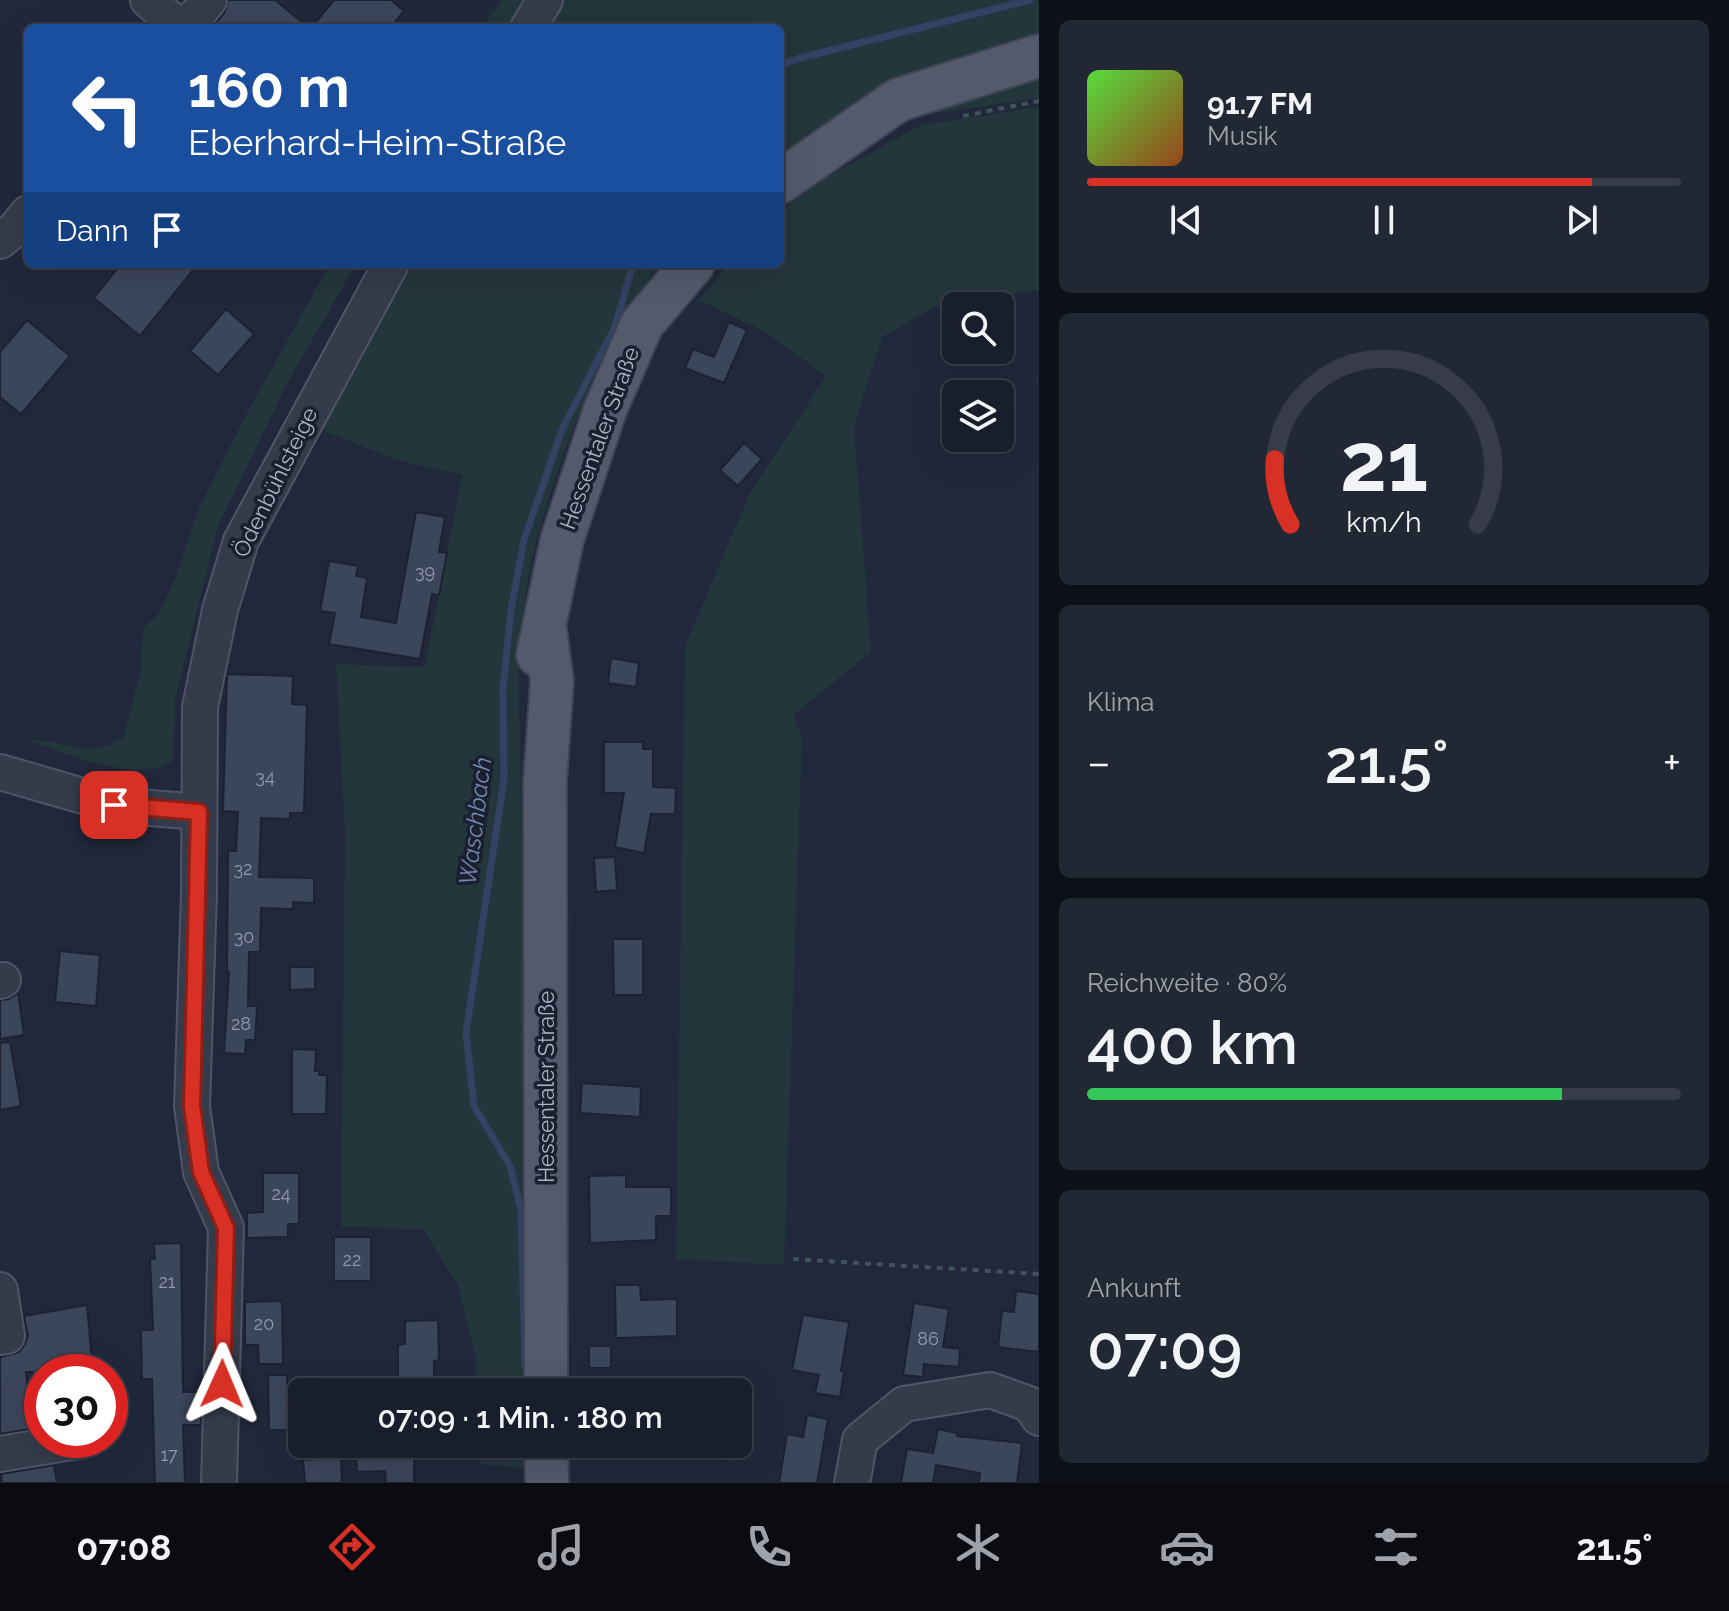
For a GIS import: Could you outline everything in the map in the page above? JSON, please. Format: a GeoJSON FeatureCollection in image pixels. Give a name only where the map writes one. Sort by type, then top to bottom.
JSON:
{"type":"FeatureCollection","features":[{"type":"Feature","properties":{"kind":"main road"},"geometry":{"type":"LineString","coordinates":[[784,174],[898,100],[1039,56]]}},
{"type":"Feature","properties":{"kind":"main road","name":"Hessentaler Straße"},"geometry":{"type":"LineString","coordinates":[[546,1378],[545,782],[552,681],[545,630],[562,540],[605,410],[642,324],[690,268]]}},
{"type":"Feature","properties":{"kind":"main road"},"geometry":{"type":"LineString","coordinates":[[546,1458],[547,1483]]}},
{"type":"Feature","properties":{"kind":"street"},"geometry":{"type":"LineString","coordinates":[[148,0],[174,24]]}},
{"type":"Feature","properties":{"kind":"street"},"geometry":{"type":"LineString","coordinates":[[180,24],[194,18],[209,0]]}},
{"type":"Feature","properties":{"kind":"street"},"geometry":{"type":"LineString","coordinates":[[530,24],[545,0]]}},
{"type":"Feature","properties":{"kind":"street"},"geometry":{"type":"LineString","coordinates":[[0,241],[24,218]]}},
{"type":"Feature","properties":{"kind":"street","name":"Ödenbühlsteige"},"geometry":{"type":"LineString","coordinates":[[219,1483],[226,1228],[201,1172],[192,1106],[200,707],[220,610],[241,541],[389,268]]}},
{"type":"Feature","properties":{"kind":"street"},"geometry":{"type":"LineString","coordinates":[[0,772],[114,805],[199,812]]}},
{"type":"Feature","properties":{"kind":"street"},"geometry":{"type":"LineString","coordinates":[[0,1290],[7,1336],[0,1337]]}},
{"type":"Feature","properties":{"kind":"street"},"geometry":{"type":"LineString","coordinates":[[852,1483],[860,1440],[904,1404],[990,1390],[1029,1404],[1039,1418]]}},
{"type":"Feature","properties":{"kind":"street"},"geometry":{"type":"LineString","coordinates":[[0,1454],[24,1450]]}},
{"type":"Feature","properties":{"kind":"path"},"geometry":{"type":"LineString","coordinates":[[953,116],[983,114],[1039,101]]}},
{"type":"Feature","properties":{"kind":"path"},"geometry":{"type":"LineString","coordinates":[[793,1259],[1039,1274]]}},
{"type":"Feature","properties":{"kind":"shaded area"},"geometry":{"type":"Polygon","coordinates":[[[502,0],[532,0],[518,24],[485,24],[502,0]]]}},
{"type":"Feature","properties":{"kind":"shaded area"},"geometry":{"type":"Polygon","coordinates":[[[559,0],[1039,0],[1039,47],[793,152],[784,151],[784,24],[544,24],[559,0]]]}},
{"type":"Feature","properties":{"kind":"shaded area"},"geometry":{"type":"Polygon","coordinates":[[[1039,77],[1039,98],[915,116],[1039,77]]]}},
{"type":"Feature","properties":{"kind":"shaded area"},"geometry":{"type":"Polygon","coordinates":[[[1039,107],[1039,290],[1014,294],[942,292],[942,305],[882,337],[854,426],[871,652],[793,715],[802,737],[784,1265],[676,1259],[685,646],[749,495],[826,376],[764,331],[699,300],[726,268],[784,268],[784,209],[827,177],[921,125],[1039,107]]]}},
{"type":"Feature","properties":{"kind":"shaded area"},"geometry":{"type":"Polygon","coordinates":[[[328,268],[354,268],[289,380],[217,528],[175,701],[173,760],[141,770],[122,769],[30,741],[99,748],[124,737],[141,669],[143,628],[158,615],[176,577],[199,508],[246,415],[328,268]]]}},
{"type":"Feature","properties":{"kind":"shaded area"},"geometry":{"type":"Polygon","coordinates":[[[401,268],[656,268],[619,329],[571,434],[536,543],[518,645],[533,1378],[477,1378],[476,1359],[458,1286],[424,1230],[341,1226],[345,835],[336,664],[425,667],[462,475],[397,460],[312,426],[401,268]]]}},
{"type":"Feature","properties":{"kind":"shaded area"},"geometry":{"type":"Polygon","coordinates":[[[481,1458],[535,1458],[535,1470],[481,1464],[481,1458]]]}},
{"type":"Feature","properties":{"kind":"building"},"geometry":{"type":"Polygon","coordinates":[[[228,0],[275,0],[304,24],[215,24],[225,12],[228,0]]]}},
{"type":"Feature","properties":{"kind":"building"},"geometry":{"type":"Polygon","coordinates":[[[334,0],[391,0],[404,11],[393,24],[314,24],[334,0]]]}},
{"type":"Feature","properties":{"kind":"building"},"geometry":{"type":"Polygon","coordinates":[[[118,268],[195,268],[140,336],[94,298],[118,268]]]}},
{"type":"Feature","properties":{"kind":"building"},"geometry":{"type":"Polygon","coordinates":[[[226,309],[254,334],[218,375],[190,351],[226,309]]]}},
{"type":"Feature","properties":{"kind":"building"},"geometry":{"type":"Polygon","coordinates":[[[27,320],[70,356],[21,414],[0,397],[0,352],[27,320]]]}},
{"type":"Feature","properties":{"kind":"building"},"geometry":{"type":"Polygon","coordinates":[[[729,322],[747,330],[724,383],[685,368],[693,349],[714,357],[729,322]]]}},
{"type":"Feature","properties":{"kind":"building"},"geometry":{"type":"Polygon","coordinates":[[[744,443],[762,459],[738,486],[720,470],[744,443]]]}},
{"type":"Feature","properties":{"kind":"building"},"geometry":{"type":"Polygon","coordinates":[[[416,512],[445,517],[439,552],[447,553],[439,595],[432,594],[420,659],[329,644],[335,613],[320,611],[329,561],[358,566],[356,576],[367,578],[361,617],[396,623],[416,512]]]}},
{"type":"Feature","properties":{"kind":"building"},"geometry":{"type":"Polygon","coordinates":[[[611,658],[639,663],[636,687],[608,683],[611,658]]]}},
{"type":"Feature","properties":{"kind":"building"},"geometry":{"type":"Polygon","coordinates":[[[227,674],[293,676],[292,704],[307,705],[304,813],[290,813],[290,819],[261,818],[259,877],[314,878],[314,903],[293,902],[293,909],[261,908],[260,952],[249,952],[248,1006],[257,1006],[255,1040],[246,1040],[245,1054],[224,1053],[229,972],[228,851],[236,851],[238,812],[223,811],[227,674]]]}},
{"type":"Feature","properties":{"kind":"building"},"geometry":{"type":"Polygon","coordinates":[[[604,742],[643,742],[643,749],[653,749],[653,787],[676,788],[675,814],[651,814],[644,853],[615,847],[624,793],[604,793],[604,742]]]}},
{"type":"Feature","properties":{"kind":"building"},"geometry":{"type":"Polygon","coordinates":[[[615,857],[617,890],[596,892],[594,858],[615,857]]]}},
{"type":"Feature","properties":{"kind":"building"},"geometry":{"type":"Polygon","coordinates":[[[613,939],[643,939],[643,995],[614,995],[613,939]]]}},
{"type":"Feature","properties":{"kind":"building"},"geometry":{"type":"Polygon","coordinates":[[[60,951],[100,955],[96,1006],[55,1002],[60,951]]]}},
{"type":"Feature","properties":{"kind":"building"},"geometry":{"type":"Polygon","coordinates":[[[290,967],[315,967],[315,989],[290,990],[290,967]]]}},
{"type":"Feature","properties":{"kind":"building"},"geometry":{"type":"Polygon","coordinates":[[[18,993],[24,1035],[0,1039],[0,1000],[18,993]]]}},
{"type":"Feature","properties":{"kind":"building"},"geometry":{"type":"Polygon","coordinates":[[[10,1042],[21,1106],[0,1110],[0,1043],[10,1042]]]}},
{"type":"Feature","properties":{"kind":"building"},"geometry":{"type":"Polygon","coordinates":[[[292,1049],[316,1050],[315,1071],[319,1071],[319,1075],[327,1075],[326,1114],[292,1114],[292,1049]]]}},
{"type":"Feature","properties":{"kind":"building"},"geometry":{"type":"Polygon","coordinates":[[[582,1083],[641,1087],[640,1117],[580,1113],[582,1083]]]}},
{"type":"Feature","properties":{"kind":"building"},"geometry":{"type":"Polygon","coordinates":[[[263,1173],[299,1173],[299,1224],[288,1224],[288,1237],[247,1238],[247,1213],[263,1212],[263,1173]]]}},
{"type":"Feature","properties":{"kind":"building"},"geometry":{"type":"Polygon","coordinates":[[[626,1175],[626,1187],[671,1187],[671,1216],[656,1216],[656,1240],[590,1243],[589,1176],[626,1175]]]}},
{"type":"Feature","properties":{"kind":"building"},"geometry":{"type":"Polygon","coordinates":[[[334,1237],[371,1237],[371,1281],[334,1281],[334,1237]]]}},
{"type":"Feature","properties":{"kind":"building"},"geometry":{"type":"Polygon","coordinates":[[[181,1243],[183,1392],[202,1392],[201,1425],[183,1425],[185,1483],[155,1483],[152,1379],[142,1379],[141,1330],[153,1330],[150,1259],[155,1259],[154,1244],[181,1243]]]}},
{"type":"Feature","properties":{"kind":"building"},"geometry":{"type":"Polygon","coordinates":[[[615,1285],[640,1285],[641,1300],[677,1299],[677,1336],[616,1338],[615,1285]]]}},
{"type":"Feature","properties":{"kind":"building"},"geometry":{"type":"Polygon","coordinates":[[[1016,1291],[1039,1294],[1039,1352],[998,1347],[1002,1311],[1014,1312],[1016,1291]]]}},
{"type":"Feature","properties":{"kind":"building"},"geometry":{"type":"Polygon","coordinates":[[[282,1301],[283,1364],[259,1364],[258,1345],[245,1345],[245,1302],[282,1301]]]}},
{"type":"Feature","properties":{"kind":"building"},"geometry":{"type":"Polygon","coordinates":[[[914,1303],[949,1309],[943,1347],[960,1349],[959,1367],[924,1364],[923,1377],[903,1375],[914,1303]]]}},
{"type":"Feature","properties":{"kind":"building"},"geometry":{"type":"Polygon","coordinates":[[[87,1305],[91,1354],[24,1354],[24,1430],[0,1434],[0,1357],[19,1352],[25,1344],[28,1336],[24,1316],[87,1305]]]}},
{"type":"Feature","properties":{"kind":"building"},"geometry":{"type":"Polygon","coordinates":[[[803,1315],[849,1322],[840,1397],[815,1393],[819,1375],[792,1370],[803,1315]]]}},
{"type":"Feature","properties":{"kind":"building"},"geometry":{"type":"Polygon","coordinates":[[[438,1320],[439,1360],[434,1361],[434,1378],[398,1378],[398,1345],[405,1344],[405,1321],[438,1320]]]}},
{"type":"Feature","properties":{"kind":"building"},"geometry":{"type":"Polygon","coordinates":[[[589,1346],[611,1346],[611,1368],[589,1368],[589,1346]]]}},
{"type":"Feature","properties":{"kind":"building"},"geometry":{"type":"Polygon","coordinates":[[[268,1375],[287,1375],[288,1430],[269,1430],[268,1375]]]}},
{"type":"Feature","properties":{"kind":"building"},"geometry":{"type":"Polygon","coordinates":[[[807,1415],[828,1419],[817,1483],[779,1483],[787,1434],[803,1437],[807,1415]]]}},
{"type":"Feature","properties":{"kind":"building"},"geometry":{"type":"Polygon","coordinates":[[[938,1429],[957,1433],[957,1436],[1022,1443],[1017,1483],[979,1483],[980,1473],[936,1465],[933,1483],[901,1483],[907,1449],[933,1453],[938,1429]]]}},
{"type":"Feature","properties":{"kind":"building"},"geometry":{"type":"Polygon","coordinates":[[[341,1458],[342,1483],[305,1483],[303,1460],[341,1458]]]}},
{"type":"Feature","properties":{"kind":"building"},"geometry":{"type":"Polygon","coordinates":[[[356,1458],[414,1458],[414,1483],[386,1483],[385,1471],[357,1472],[356,1458]]]}},
{"type":"Feature","properties":{"kind":"building"},"geometry":{"type":"Polygon","coordinates":[[[54,1465],[57,1483],[2,1483],[1,1474],[54,1465]]]}},
{"type":"Feature","properties":{"kind":"waterway","name":"Waschbach"},"geometry":{"type":"LineString","coordinates":[[784,64],[1030,0]]}},
{"type":"Feature","properties":{"kind":"waterway","name":"Waschbach"},"geometry":{"type":"LineString","coordinates":[[525,1366],[521,1210],[510,1166],[474,1106],[466,1033],[504,779],[503,688],[511,610],[524,540],[563,427],[615,327],[632,268]]}},
{"type":"Feature","properties":{"kind":"route"},"geometry":{"type":"LineString","coordinates":[[114,805],[199,812],[192,1106],[201,1172],[226,1228],[222,1384]]}}]}
